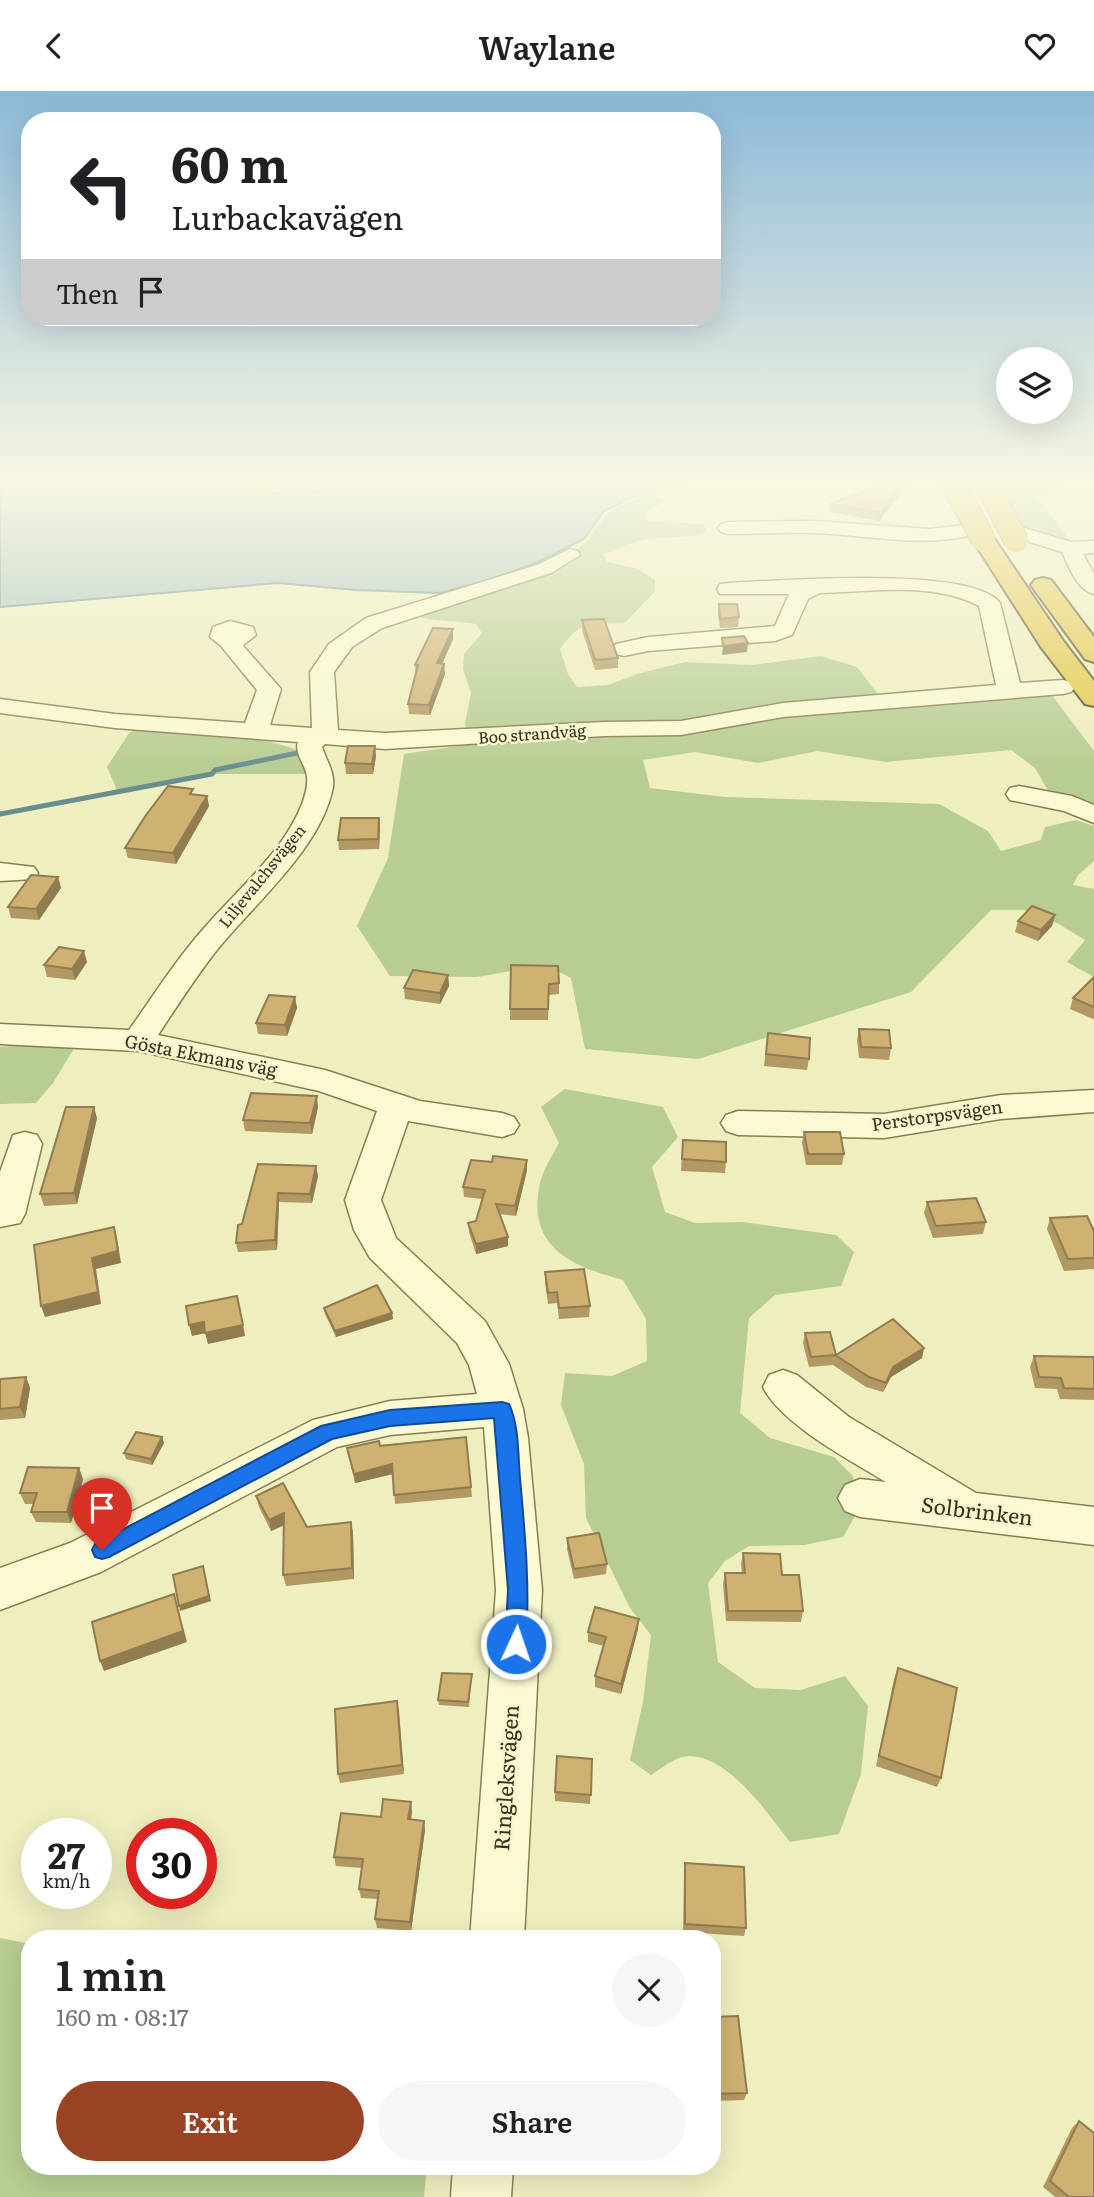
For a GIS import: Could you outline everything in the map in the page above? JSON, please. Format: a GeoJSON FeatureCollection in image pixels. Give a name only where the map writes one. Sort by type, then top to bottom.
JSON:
{"type":"FeatureCollection","features":[{"type":"Feature","properties":{"kind":"highway"},"geometry":{"type":"LineString","coordinates":[[1006,579],[1094,698]]}},
{"type":"Feature","properties":{"kind":"highway"},"geometry":{"type":"LineString","coordinates":[[1043,579],[1094,654]]}},
{"type":"Feature","properties":{"kind":"street","name":"Liljevalchsvägen"},"geometry":{"type":"LineString","coordinates":[[138,1041],[202,949],[304,827],[320,785],[320,771],[310,753],[309,745],[327,728],[322,672],[324,666],[349,637],[374,623],[511,579]]}},
{"type":"Feature","properties":{"kind":"street"},"geometry":{"type":"LineString","coordinates":[[624,649],[648,644],[775,634],[784,630],[799,595],[816,587]]}},
{"type":"Feature","properties":{"kind":"street"},"geometry":{"type":"LineString","coordinates":[[728,589],[953,588],[980,595],[992,609],[1010,692]]}},
{"type":"Feature","properties":{"kind":"street"},"geometry":{"type":"LineString","coordinates":[[231,642],[242,661],[268,686],[269,692],[255,732]]}},
{"type":"Feature","properties":{"kind":"street","name":"Boo strandväg"},"geometry":{"type":"LineString","coordinates":[[0,706],[115,721],[385,741],[604,729],[681,728],[783,710],[1063,687]]}},
{"type":"Feature","properties":{"kind":"street"},"geometry":{"type":"LineString","coordinates":[[1019,794],[1072,804],[1094,815]]}},
{"type":"Feature","properties":{"kind":"street","name":"Gösta Ekmans väg"},"geometry":{"type":"LineString","coordinates":[[0,1034],[138,1041],[325,1081],[361,1091],[396,1107]]}},
{"type":"Feature","properties":{"kind":"street","name":"Perstorpsvägen"},"geometry":{"type":"LineString","coordinates":[[738,1123],[884,1126],[1001,1107],[1094,1101]]}},
{"type":"Feature","properties":{"kind":"street"},"geometry":{"type":"LineString","coordinates":[[396,1107],[502,1125]]}},
{"type":"Feature","properties":{"kind":"street","name":"Ringleksvägen"},"geometry":{"type":"LineString","coordinates":[[396,1107],[363,1200],[368,1216],[383,1248],[471,1332],[489,1364],[507,1438],[519,1590],[498,1930]]}},
{"type":"Feature","properties":{"kind":"street"},"geometry":{"type":"LineString","coordinates":[[0,1214],[7,1214],[25,1144]]}},
{"type":"Feature","properties":{"kind":"street"},"geometry":{"type":"LineString","coordinates":[[783,1387],[834,1429],[973,1512]]}},
{"type":"Feature","properties":{"kind":"street"},"geometry":{"type":"LineString","coordinates":[[0,1589],[85,1558],[328,1432],[390,1418],[502,1409]]}},
{"type":"Feature","properties":{"kind":"street","name":"Solbrinken"},"geometry":{"type":"LineString","coordinates":[[860,1498],[1094,1526]]}},
{"type":"Feature","properties":{"kind":"street"},"geometry":{"type":"LineString","coordinates":[[481,2197],[482,2175]]}},
{"type":"Feature","properties":{"kind":"green space"},"geometry":{"type":"Polygon","coordinates":[[[495,579],[654,579],[655,591],[625,623],[587,625],[574,632],[560,649],[568,674],[577,687],[608,685],[637,674],[685,662],[752,665],[821,656],[857,667],[881,698],[720,720],[468,736],[465,724],[471,693],[463,669],[464,654],[482,633],[476,624],[427,619],[403,610],[495,579]]]}},
{"type":"Feature","properties":{"kind":"green space"},"geometry":{"type":"Polygon","coordinates":[[[1051,694],[1094,751],[1094,809],[1047,789],[1035,768],[1011,750],[886,762],[817,751],[758,763],[695,752],[643,760],[650,788],[725,797],[939,804],[988,831],[1001,851],[1041,840],[1045,827],[1076,820],[1094,826],[1094,861],[1078,875],[1073,885],[1094,889],[1094,977],[1067,962],[1085,940],[1059,924],[1024,910],[991,910],[911,992],[698,1059],[585,1049],[571,978],[545,965],[477,977],[390,976],[357,926],[388,858],[404,754],[646,724],[1051,694]]]}},
{"type":"Feature","properties":{"kind":"green space"},"geometry":{"type":"Polygon","coordinates":[[[138,728],[244,737],[285,746],[302,752],[311,774],[217,774],[117,790],[107,767],[129,733],[138,728]]]}},
{"type":"Feature","properties":{"kind":"green space"},"geometry":{"type":"Polygon","coordinates":[[[44,1043],[76,1045],[53,1083],[36,1103],[0,1104],[0,1047],[44,1043]]]}},
{"type":"Feature","properties":{"kind":"green space"},"geometry":{"type":"Polygon","coordinates":[[[565,1089],[663,1107],[678,1137],[652,1167],[665,1212],[695,1223],[743,1222],[836,1235],[854,1252],[841,1286],[775,1295],[749,1318],[740,1413],[770,1438],[834,1457],[853,1476],[855,1516],[843,1537],[804,1545],[749,1546],[725,1561],[708,1583],[718,1662],[755,1688],[801,1690],[845,1676],[868,1706],[861,1774],[839,1834],[790,1842],[742,1784],[711,1761],[695,1756],[679,1758],[651,1775],[630,1760],[643,1702],[651,1635],[630,1608],[586,1518],[584,1464],[561,1405],[565,1373],[612,1376],[647,1361],[646,1319],[623,1280],[587,1269],[558,1252],[540,1226],[537,1209],[540,1182],[559,1143],[541,1107],[565,1089]]]}},
{"type":"Feature","properties":{"kind":"green space"},"geometry":{"type":"Polygon","coordinates":[[[0,1938],[21,1942],[21,2175],[426,2175],[424,2197],[0,2197],[0,1938]]]}},
{"type":"Feature","properties":{"kind":"water"},"geometry":{"type":"Polygon","coordinates":[[[0,579],[491,579],[439,593],[356,590],[278,583],[0,607],[0,579]]]}},
{"type":"Feature","properties":{"kind":"building"},"geometry":{"type":"Polygon","coordinates":[[[719,604],[737,604],[739,617],[720,619],[719,604]]]}},
{"type":"Feature","properties":{"kind":"building"},"geometry":{"type":"Polygon","coordinates":[[[604,619],[618,658],[595,660],[582,620],[604,619]]]}},
{"type":"Feature","properties":{"kind":"building"},"geometry":{"type":"Polygon","coordinates":[[[433,628],[453,629],[437,663],[444,664],[429,705],[408,704],[418,665],[415,665],[433,628]]]}},
{"type":"Feature","properties":{"kind":"building"},"geometry":{"type":"Polygon","coordinates":[[[744,636],[748,643],[723,646],[722,638],[744,636]]]}},
{"type":"Feature","properties":{"kind":"building"},"geometry":{"type":"Polygon","coordinates":[[[348,746],[375,746],[372,764],[345,763],[348,746]]]}},
{"type":"Feature","properties":{"kind":"building"},"geometry":{"type":"Polygon","coordinates":[[[168,786],[193,789],[190,794],[207,796],[173,853],[125,848],[146,815],[168,786]]]}},
{"type":"Feature","properties":{"kind":"building"},"geometry":{"type":"Polygon","coordinates":[[[341,818],[379,818],[378,839],[338,840],[341,818]]]}},
{"type":"Feature","properties":{"kind":"building"},"geometry":{"type":"Polygon","coordinates":[[[31,875],[58,877],[36,909],[8,907],[31,875]]]}},
{"type":"Feature","properties":{"kind":"building"},"geometry":{"type":"Polygon","coordinates":[[[1032,906],[1055,915],[1041,930],[1018,921],[1032,906]]]}},
{"type":"Feature","properties":{"kind":"building"},"geometry":{"type":"Polygon","coordinates":[[[59,947],[84,951],[72,969],[44,965],[59,947]]]}},
{"type":"Feature","properties":{"kind":"building"},"geometry":{"type":"Polygon","coordinates":[[[511,965],[558,966],[559,983],[549,984],[548,1009],[510,1009],[511,965]]]}},
{"type":"Feature","properties":{"kind":"building"},"geometry":{"type":"Polygon","coordinates":[[[413,970],[448,975],[440,993],[404,988],[413,970]]]}},
{"type":"Feature","properties":{"kind":"building"},"geometry":{"type":"Polygon","coordinates":[[[1094,977],[1094,1007],[1073,998],[1094,977]]]}},
{"type":"Feature","properties":{"kind":"building"},"geometry":{"type":"Polygon","coordinates":[[[269,995],[295,997],[285,1025],[256,1023],[269,995]]]}},
{"type":"Feature","properties":{"kind":"building"},"geometry":{"type":"Polygon","coordinates":[[[859,1029],[889,1030],[891,1048],[861,1047],[859,1029]]]}},
{"type":"Feature","properties":{"kind":"building"},"geometry":{"type":"Polygon","coordinates":[[[768,1033],[810,1038],[809,1059],[766,1054],[768,1033]]]}},
{"type":"Feature","properties":{"kind":"building"},"geometry":{"type":"Polygon","coordinates":[[[251,1093],[317,1096],[310,1123],[243,1120],[251,1093]]]}},
{"type":"Feature","properties":{"kind":"building"},"geometry":{"type":"Polygon","coordinates":[[[66,1107],[94,1107],[74,1193],[40,1194],[66,1107]]]}},
{"type":"Feature","properties":{"kind":"building"},"geometry":{"type":"Polygon","coordinates":[[[804,1132],[840,1132],[844,1154],[808,1154],[804,1132]]]}},
{"type":"Feature","properties":{"kind":"building"},"geometry":{"type":"Polygon","coordinates":[[[683,1140],[726,1142],[726,1162],[682,1159],[683,1140]]]}},
{"type":"Feature","properties":{"kind":"building"},"geometry":{"type":"Polygon","coordinates":[[[493,1156],[527,1160],[515,1206],[496,1204],[508,1237],[476,1244],[468,1223],[476,1221],[485,1190],[463,1187],[471,1160],[492,1162],[493,1156]]]}},
{"type":"Feature","properties":{"kind":"building"},"geometry":{"type":"Polygon","coordinates":[[[258,1164],[316,1166],[310,1194],[278,1193],[275,1240],[236,1243],[238,1225],[242,1224],[258,1164]]]}},
{"type":"Feature","properties":{"kind":"building"},"geometry":{"type":"Polygon","coordinates":[[[976,1198],[986,1222],[936,1226],[927,1202],[976,1198]]]}},
{"type":"Feature","properties":{"kind":"building"},"geometry":{"type":"Polygon","coordinates":[[[1087,1216],[1094,1231],[1094,1258],[1068,1259],[1050,1218],[1087,1216]]]}},
{"type":"Feature","properties":{"kind":"building"},"geometry":{"type":"Polygon","coordinates":[[[114,1227],[118,1251],[92,1258],[98,1292],[41,1306],[34,1245],[114,1227]]]}},
{"type":"Feature","properties":{"kind":"building"},"geometry":{"type":"Polygon","coordinates":[[[584,1269],[590,1306],[559,1308],[557,1292],[548,1293],[545,1272],[584,1269]]]}},
{"type":"Feature","properties":{"kind":"building"},"geometry":{"type":"Polygon","coordinates":[[[377,1285],[392,1313],[335,1331],[324,1308],[377,1285]]]}},
{"type":"Feature","properties":{"kind":"building"},"geometry":{"type":"Polygon","coordinates":[[[237,1296],[243,1325],[205,1333],[204,1322],[189,1325],[186,1306],[237,1296]]]}},
{"type":"Feature","properties":{"kind":"building"},"geometry":{"type":"Polygon","coordinates":[[[893,1319],[924,1348],[893,1367],[886,1383],[869,1377],[835,1355],[811,1357],[805,1333],[830,1332],[836,1355],[893,1319]]]}},
{"type":"Feature","properties":{"kind":"building"},"geometry":{"type":"Polygon","coordinates":[[[1034,1356],[1094,1357],[1094,1389],[1064,1388],[1061,1378],[1039,1377],[1034,1356]]]}},
{"type":"Feature","properties":{"kind":"building"},"geometry":{"type":"Polygon","coordinates":[[[26,1377],[20,1407],[0,1409],[0,1379],[26,1377]]]}},
{"type":"Feature","properties":{"kind":"building"},"geometry":{"type":"Polygon","coordinates":[[[136,1432],[162,1437],[151,1459],[124,1453],[136,1432]]]}},
{"type":"Feature","properties":{"kind":"building"},"geometry":{"type":"Polygon","coordinates":[[[466,1437],[471,1487],[394,1495],[392,1464],[354,1474],[347,1448],[379,1441],[380,1446],[466,1437]]]}},
{"type":"Feature","properties":{"kind":"building"},"geometry":{"type":"Polygon","coordinates":[[[28,1467],[79,1468],[67,1512],[31,1512],[37,1493],[20,1493],[28,1467]]]}},
{"type":"Feature","properties":{"kind":"building"},"geometry":{"type":"Polygon","coordinates":[[[283,1483],[307,1527],[351,1522],[352,1568],[283,1575],[284,1513],[269,1520],[256,1496],[283,1483]]]}},
{"type":"Feature","properties":{"kind":"building"},"geometry":{"type":"Polygon","coordinates":[[[599,1533],[607,1564],[574,1569],[567,1538],[599,1533]]]}},
{"type":"Feature","properties":{"kind":"building"},"geometry":{"type":"Polygon","coordinates":[[[743,1553],[780,1554],[782,1575],[799,1575],[803,1611],[728,1611],[725,1573],[745,1573],[743,1553]]]}},
{"type":"Feature","properties":{"kind":"building"},"geometry":{"type":"Polygon","coordinates":[[[203,1566],[209,1596],[179,1606],[173,1575],[203,1566]]]}},
{"type":"Feature","properties":{"kind":"building"},"geometry":{"type":"Polygon","coordinates":[[[174,1594],[183,1631],[100,1661],[92,1622],[174,1594]]]}},
{"type":"Feature","properties":{"kind":"building"},"geometry":{"type":"Polygon","coordinates":[[[595,1607],[639,1619],[621,1684],[595,1676],[606,1637],[588,1632],[595,1607]]]}},
{"type":"Feature","properties":{"kind":"building"},"geometry":{"type":"Polygon","coordinates":[[[898,1668],[957,1688],[941,1778],[879,1756],[898,1668]]]}},
{"type":"Feature","properties":{"kind":"building"},"geometry":{"type":"Polygon","coordinates":[[[442,1673],[472,1674],[468,1702],[438,1700],[442,1673]]]}},
{"type":"Feature","properties":{"kind":"building"},"geometry":{"type":"Polygon","coordinates":[[[397,1701],[402,1765],[338,1774],[335,1709],[397,1701]]]}},
{"type":"Feature","properties":{"kind":"building"},"geometry":{"type":"Polygon","coordinates":[[[557,1756],[592,1759],[591,1795],[555,1792],[557,1756]]]}},
{"type":"Feature","properties":{"kind":"building"},"geometry":{"type":"Polygon","coordinates":[[[383,1799],[411,1802],[408,1819],[424,1821],[410,1922],[375,1919],[379,1891],[359,1889],[363,1859],[334,1857],[341,1813],[381,1817],[383,1799]]]}},
{"type":"Feature","properties":{"kind":"building"},"geometry":{"type":"Polygon","coordinates":[[[685,1863],[744,1867],[746,1928],[685,1924],[685,1863]]]}},
{"type":"Feature","properties":{"kind":"building"},"geometry":{"type":"Polygon","coordinates":[[[738,2016],[747,2093],[721,2094],[721,2017],[738,2016]]]}},
{"type":"Feature","properties":{"kind":"building"},"geometry":{"type":"Polygon","coordinates":[[[1079,2121],[1094,2133],[1094,2197],[1069,2197],[1050,2181],[1079,2121]]]}},
{"type":"Feature","properties":{"kind":"waterway"},"geometry":{"type":"LineString","coordinates":[[0,814],[212,774],[215,770],[302,752]]}},
{"type":"Feature","properties":{"kind":"route"},"geometry":{"type":"LineString","coordinates":[[102,1550],[328,1432],[390,1418],[502,1409],[507,1438],[519,1590],[516,1644]]}}]}
